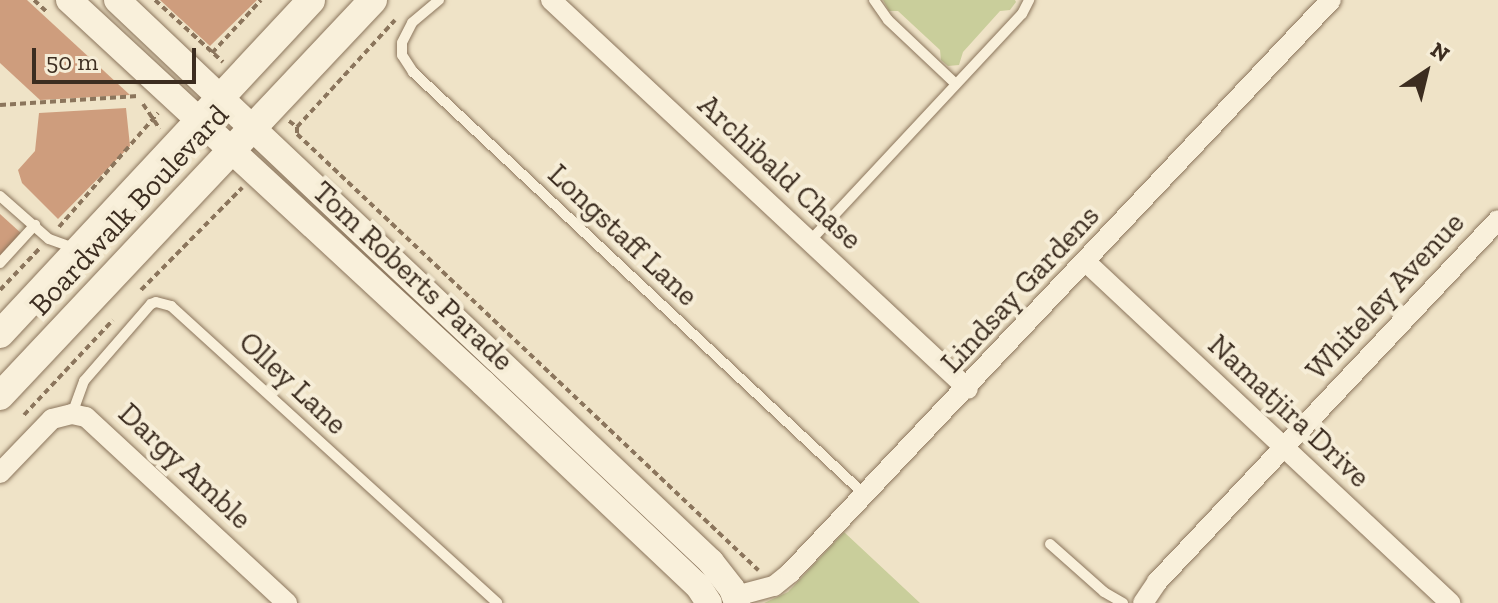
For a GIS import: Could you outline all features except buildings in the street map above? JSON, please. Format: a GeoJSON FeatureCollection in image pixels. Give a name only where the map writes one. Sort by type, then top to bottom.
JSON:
{"type":"FeatureCollection","features":[{"type":"Feature","properties":{"kind":"main road","name":"Boardwalk Boulevard"},"geometry":{"type":"LineString","coordinates":[[0,333],[311,0]]}},
{"type":"Feature","properties":{"kind":"main road","name":"Boardwalk Boulevard"},"geometry":{"type":"LineString","coordinates":[[0,396],[373,0]]}},
{"type":"Feature","properties":{"kind":"street","name":"Tom Roberts Parade"},"geometry":{"type":"LineString","coordinates":[[117,0],[253,128],[288,142],[502,365],[711,562],[737,599]]}},
{"type":"Feature","properties":{"kind":"street","name":"Archibald Chase"},"geometry":{"type":"LineString","coordinates":[[551,0],[968,389]]}},
{"type":"Feature","properties":{"kind":"street","name":"Lindsay Gardens"},"geometry":{"type":"LineString","coordinates":[[737,599],[763,590],[790,573],[968,389],[1331,0]]}},
{"type":"Feature","properties":{"kind":"street","name":"Tom Roberts Parade"},"geometry":{"type":"LineString","coordinates":[[63,11],[172,98],[231,150],[698,586],[710,603]]}},
{"type":"Feature","properties":{"kind":"street","name":"Whiteley Avenue"},"geometry":{"type":"LineString","coordinates":[[1143,603],[1157,582],[1498,220]]}},
{"type":"Feature","properties":{"kind":"street","name":"Namatjira Drive"},"geometry":{"type":"LineString","coordinates":[[1086,262],[1450,603]]}},
{"type":"Feature","properties":{"kind":"street"},"geometry":{"type":"LineString","coordinates":[[483,383],[502,365]]}},
{"type":"Feature","properties":{"kind":"street","name":"Dargy Amble"},"geometry":{"type":"LineString","coordinates":[[0,473],[46,424],[62,415],[86,417],[103,429],[287,603]]}},
{"type":"Feature","properties":{"kind":"street"},"geometry":{"type":"LineString","coordinates":[[710,603],[737,599]]}},
{"type":"Feature","properties":{"kind":"lane","name":"Longstaff Lane"},"geometry":{"type":"LineString","coordinates":[[439,0],[412,23],[402,43],[403,58],[413,72],[865,495]]}},
{"type":"Feature","properties":{"kind":"lane"},"geometry":{"type":"LineString","coordinates":[[874,0],[888,20],[956,84]]}},
{"type":"Feature","properties":{"kind":"lane"},"geometry":{"type":"LineString","coordinates":[[810,241],[1022,14],[1029,0]]}},
{"type":"Feature","properties":{"kind":"lane"},"geometry":{"type":"LineString","coordinates":[[0,196],[49,239],[79,250]]}},
{"type":"Feature","properties":{"kind":"lane"},"geometry":{"type":"LineString","coordinates":[[0,263],[35,225]]}},
{"type":"Feature","properties":{"kind":"lane","name":"Olley Lane"},"geometry":{"type":"LineString","coordinates":[[72,414],[84,381],[151,304],[156,302],[171,306],[497,603]]}},
{"type":"Feature","properties":{"kind":"lane"},"geometry":{"type":"LineString","coordinates":[[1050,544],[1104,592],[1123,603]]}},
{"type":"Feature","properties":{"kind":"path"},"geometry":{"type":"LineString","coordinates":[[34,0],[63,11]]}},
{"type":"Feature","properties":{"kind":"path"},"geometry":{"type":"LineString","coordinates":[[195,73],[261,0]]}},
{"type":"Feature","properties":{"kind":"path"},"geometry":{"type":"LineString","coordinates":[[404,10],[297,127],[288,142],[756,567],[763,590]]}},
{"type":"Feature","properties":{"kind":"path"},"geometry":{"type":"LineString","coordinates":[[126,86],[138,96],[151,121],[177,146]]}},
{"type":"Feature","properties":{"kind":"path"},"geometry":{"type":"LineString","coordinates":[[0,105],[138,96]]}},
{"type":"Feature","properties":{"kind":"path"},"geometry":{"type":"LineString","coordinates":[[0,290],[146,131],[172,98]]}},
{"type":"Feature","properties":{"kind":"path"},"geometry":{"type":"LineString","coordinates":[[137,295],[255,173]]}},
{"type":"Feature","properties":{"kind":"path"},"geometry":{"type":"LineString","coordinates":[[208,174],[232,197]]}},
{"type":"Feature","properties":{"kind":"path"},"geometry":{"type":"LineString","coordinates":[[21,418],[116,317]]}},
{"type":"Feature","properties":{"kind":"green space"},"geometry":{"type":"Polygon","coordinates":[[[883,0],[1016,2],[1010,10],[1000,11],[963,52],[959,65],[948,66],[941,60],[940,50],[898,11],[889,11],[883,0]]]}},
{"type":"Feature","properties":{"kind":"green space"},"geometry":{"type":"Polygon","coordinates":[[[844,532],[920,603],[764,603],[788,592],[844,532]]]}}]}
